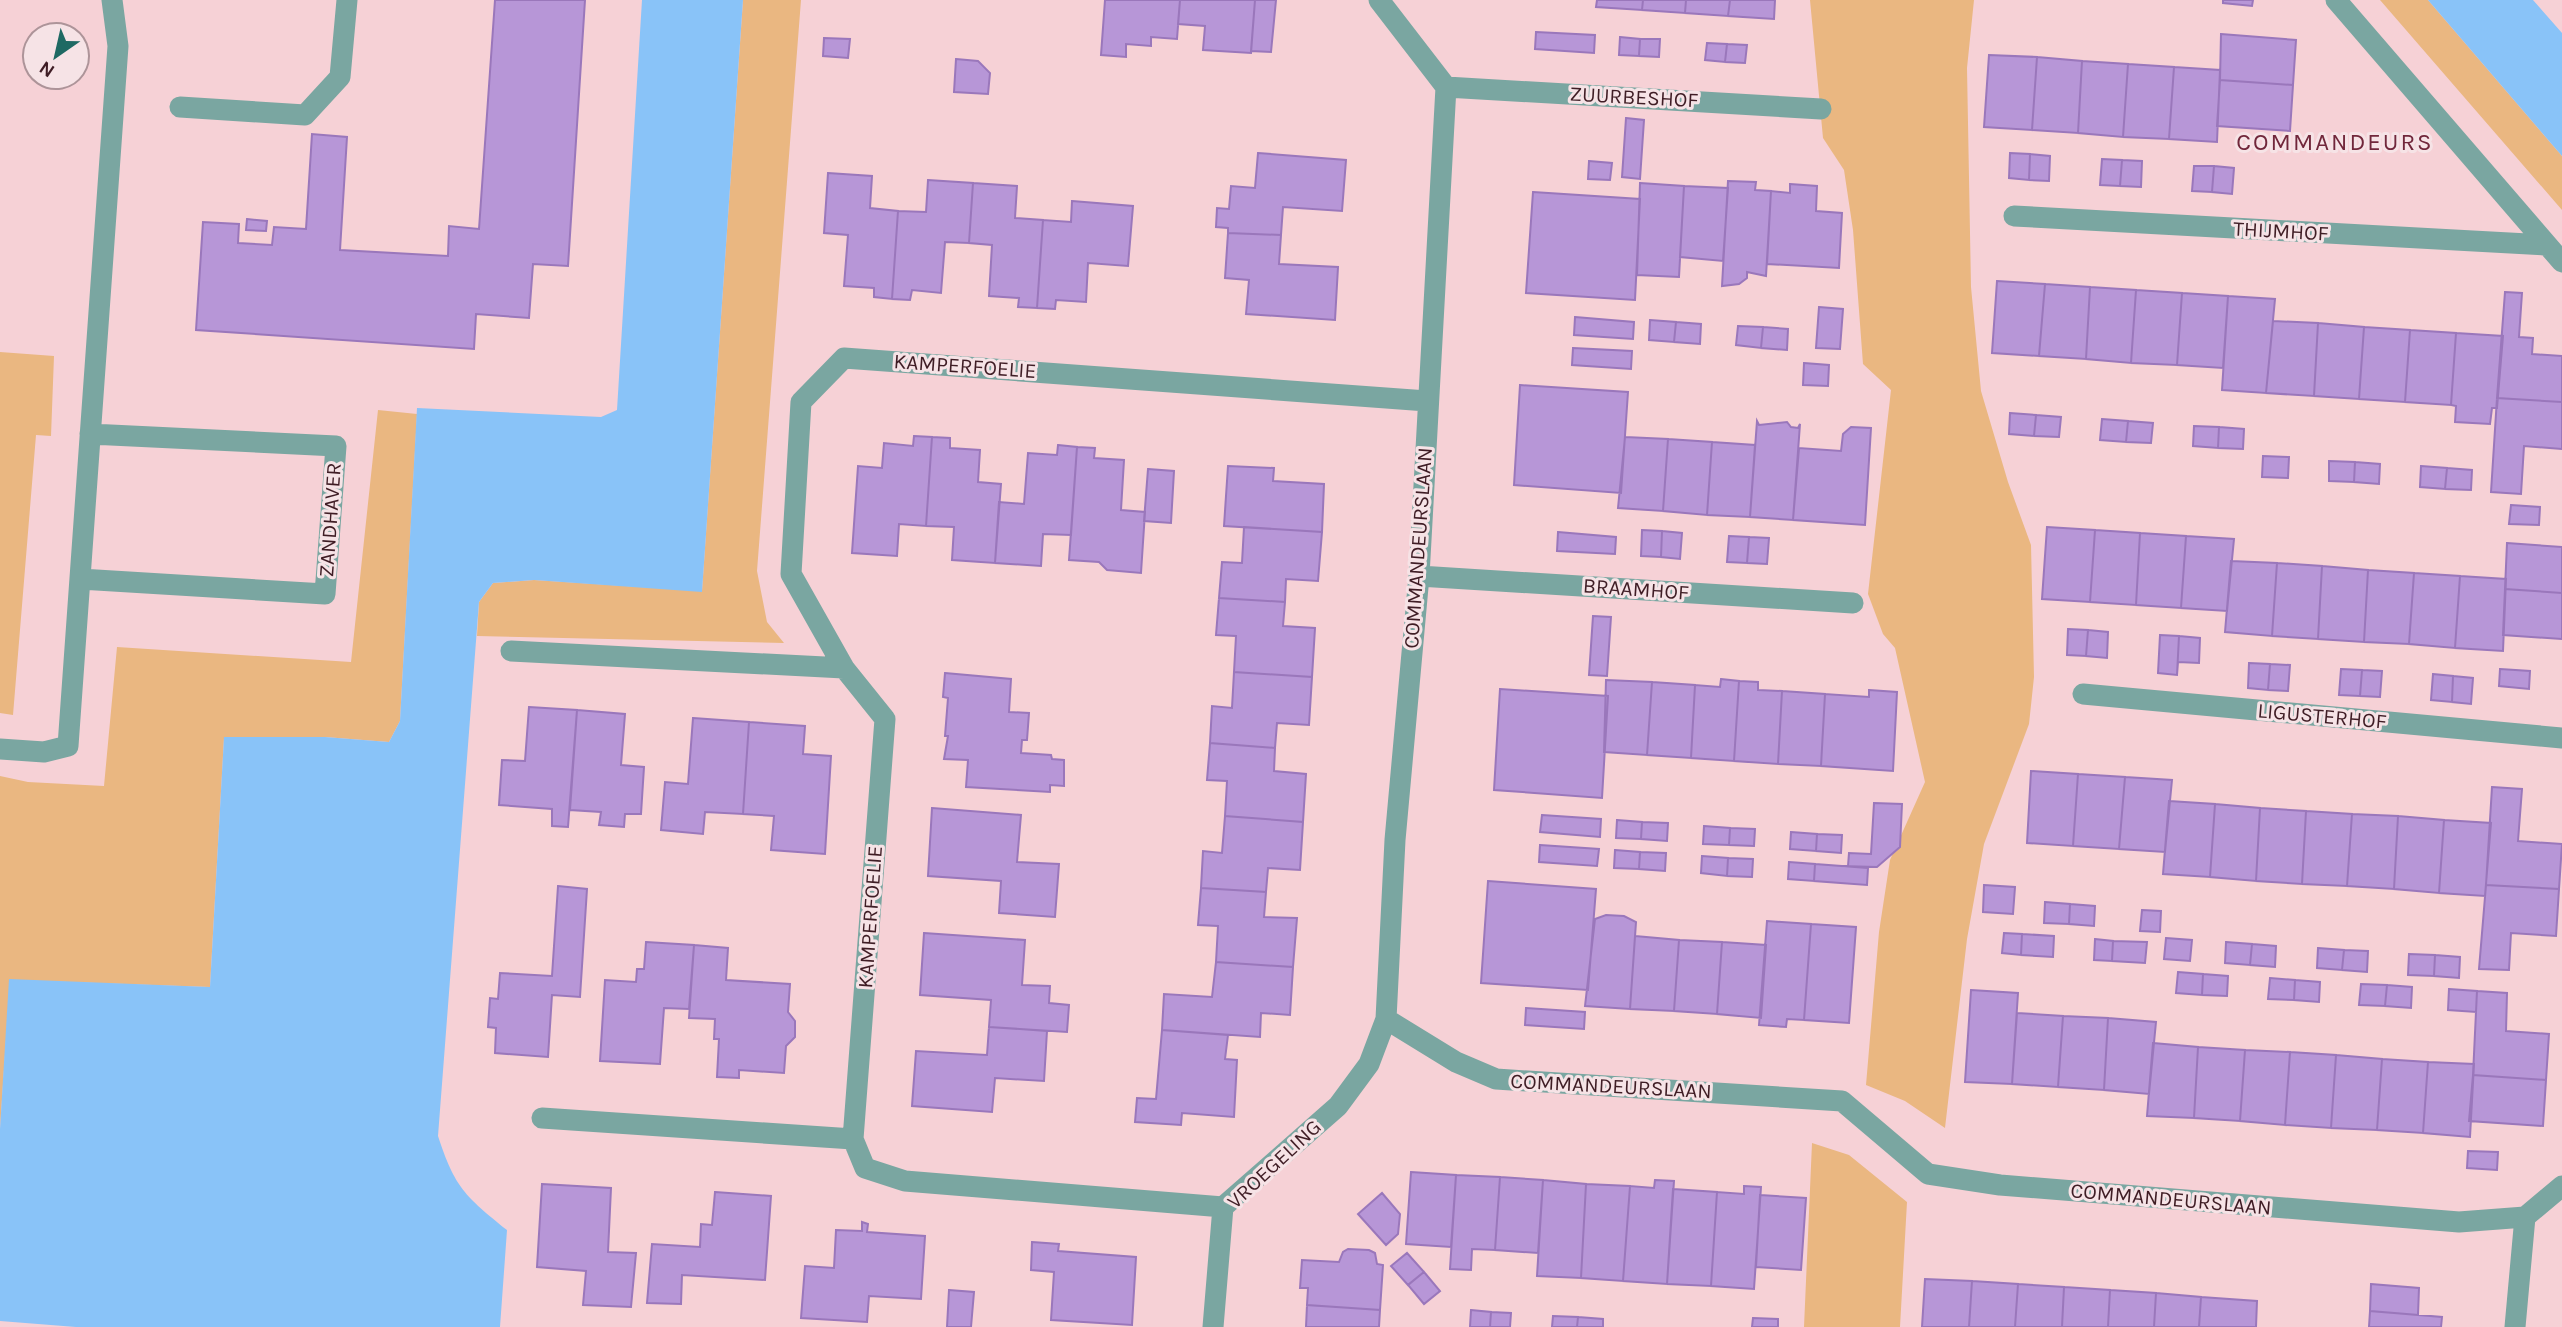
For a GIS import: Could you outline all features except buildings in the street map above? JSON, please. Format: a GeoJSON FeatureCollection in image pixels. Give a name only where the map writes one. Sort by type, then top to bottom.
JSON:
{"type":"FeatureCollection","features":[{"type":"Feature","properties":{"kind":"street"},"geometry":{"type":"LineString","coordinates":[[0,749],[44,752],[68,746],[118,46],[112,0]]}},
{"type":"Feature","properties":{"kind":"street"},"geometry":{"type":"LineString","coordinates":[[180,107],[305,115],[340,77],[346,0]]}},
{"type":"Feature","properties":{"kind":"street"},"geometry":{"type":"LineString","coordinates":[[1379,0],[1446,87]]}},
{"type":"Feature","properties":{"kind":"street"},"geometry":{"type":"LineString","coordinates":[[2336,0],[2562,262]]}},
{"type":"Feature","properties":{"kind":"street","name":"ZUURBESHOF"},"geometry":{"type":"LineString","coordinates":[[1446,87],[1821,109]]}},
{"type":"Feature","properties":{"kind":"street","name":"COMMANDEURSLAAN"},"geometry":{"type":"LineString","coordinates":[[1446,87],[1419,576],[1395,840],[1386,1019],[1456,1062],[1496,1079],[1842,1101],[1928,1174],[2000,1185],[2459,1222],[2525,1217]]}},
{"type":"Feature","properties":{"kind":"street","name":"THIJMHOF"},"geometry":{"type":"LineString","coordinates":[[2014,216],[2546,246]]}},
{"type":"Feature","properties":{"kind":"street","name":"KAMPERFOELIE"},"geometry":{"type":"LineString","coordinates":[[853,1139],[885,719],[844,668],[791,574],[801,402],[844,358],[1427,401]]}},
{"type":"Feature","properties":{"kind":"street","name":"ZANDHAVER"},"geometry":{"type":"LineString","coordinates":[[80,579],[325,594],[336,446],[90,434]]}},
{"type":"Feature","properties":{"kind":"street","name":"BRAAMHOF"},"geometry":{"type":"LineString","coordinates":[[1419,576],[1853,603]]}},
{"type":"Feature","properties":{"kind":"street"},"geometry":{"type":"LineString","coordinates":[[512,651],[844,668]]}},
{"type":"Feature","properties":{"kind":"street","name":"LIGUSTERHOF"},"geometry":{"type":"LineString","coordinates":[[2083,694],[2562,737]]}},
{"type":"Feature","properties":{"kind":"street","name":"VROEGELING"},"geometry":{"type":"LineString","coordinates":[[1213,1327],[1223,1207],[1338,1106],[1368,1064],[1386,1019]]}},
{"type":"Feature","properties":{"kind":"street"},"geometry":{"type":"LineString","coordinates":[[542,1118],[853,1139],[864,1168],[905,1181],[1223,1207]]}},
{"type":"Feature","properties":{"kind":"street"},"geometry":{"type":"LineString","coordinates":[[2515,1327],[2525,1217],[2562,1186]]}},
{"type":"Feature","properties":{"kind":"shaded area"},"geometry":{"type":"Polygon","coordinates":[[[743,0],[801,0],[757,571],[767,622],[784,643],[477,636],[479,602],[493,583],[534,580],[702,591],[743,0]]]}},
{"type":"Feature","properties":{"kind":"shaded area"},"geometry":{"type":"Polygon","coordinates":[[[1810,0],[1974,0],[1967,68],[1971,287],[1981,391],[2008,482],[2031,545],[2034,677],[2029,724],[1984,844],[1967,939],[1945,1128],[1905,1101],[1866,1085],[1879,932],[1890,860],[1925,782],[1895,648],[1883,634],[1868,594],[1891,390],[1863,364],[1853,230],[1844,170],[1823,138],[1810,0]]]}},
{"type":"Feature","properties":{"kind":"shaded area"},"geometry":{"type":"Polygon","coordinates":[[[2380,0],[2428,0],[2562,156],[2562,210],[2380,0]]]}},
{"type":"Feature","properties":{"kind":"shaded area"},"geometry":{"type":"Polygon","coordinates":[[[0,352],[54,356],[51,436],[36,435],[13,715],[0,713],[0,352]]]}},
{"type":"Feature","properties":{"kind":"shaded area"},"geometry":{"type":"Polygon","coordinates":[[[378,410],[417,414],[400,721],[389,742],[325,737],[224,738],[210,987],[10,980],[0,1129],[0,776],[28,782],[104,786],[117,647],[351,662],[378,410]]]}},
{"type":"Feature","properties":{"kind":"shaded area"},"geometry":{"type":"Polygon","coordinates":[[[1812,1143],[1849,1155],[1907,1202],[1900,1327],[1804,1327],[1812,1143]]]}},
{"type":"Feature","properties":{"kind":"water"},"geometry":{"type":"Polygon","coordinates":[[[642,0],[743,0],[702,592],[534,580],[493,583],[479,602],[438,1136],[450,1168],[463,1190],[507,1230],[500,1327],[76,1327],[0,1321],[0,1129],[9,979],[210,987],[224,737],[325,737],[389,742],[400,721],[417,408],[601,417],[617,410],[642,0]]]}},
{"type":"Feature","properties":{"kind":"water"},"geometry":{"type":"Polygon","coordinates":[[[2428,0],[2533,0],[2562,33],[2562,156],[2428,0]]]}},
{"type":"Feature","properties":{"kind":"district","name":"COMMANDEURS"},"geometry":{"type":"Point","coordinates":[2335,142]}}]}
